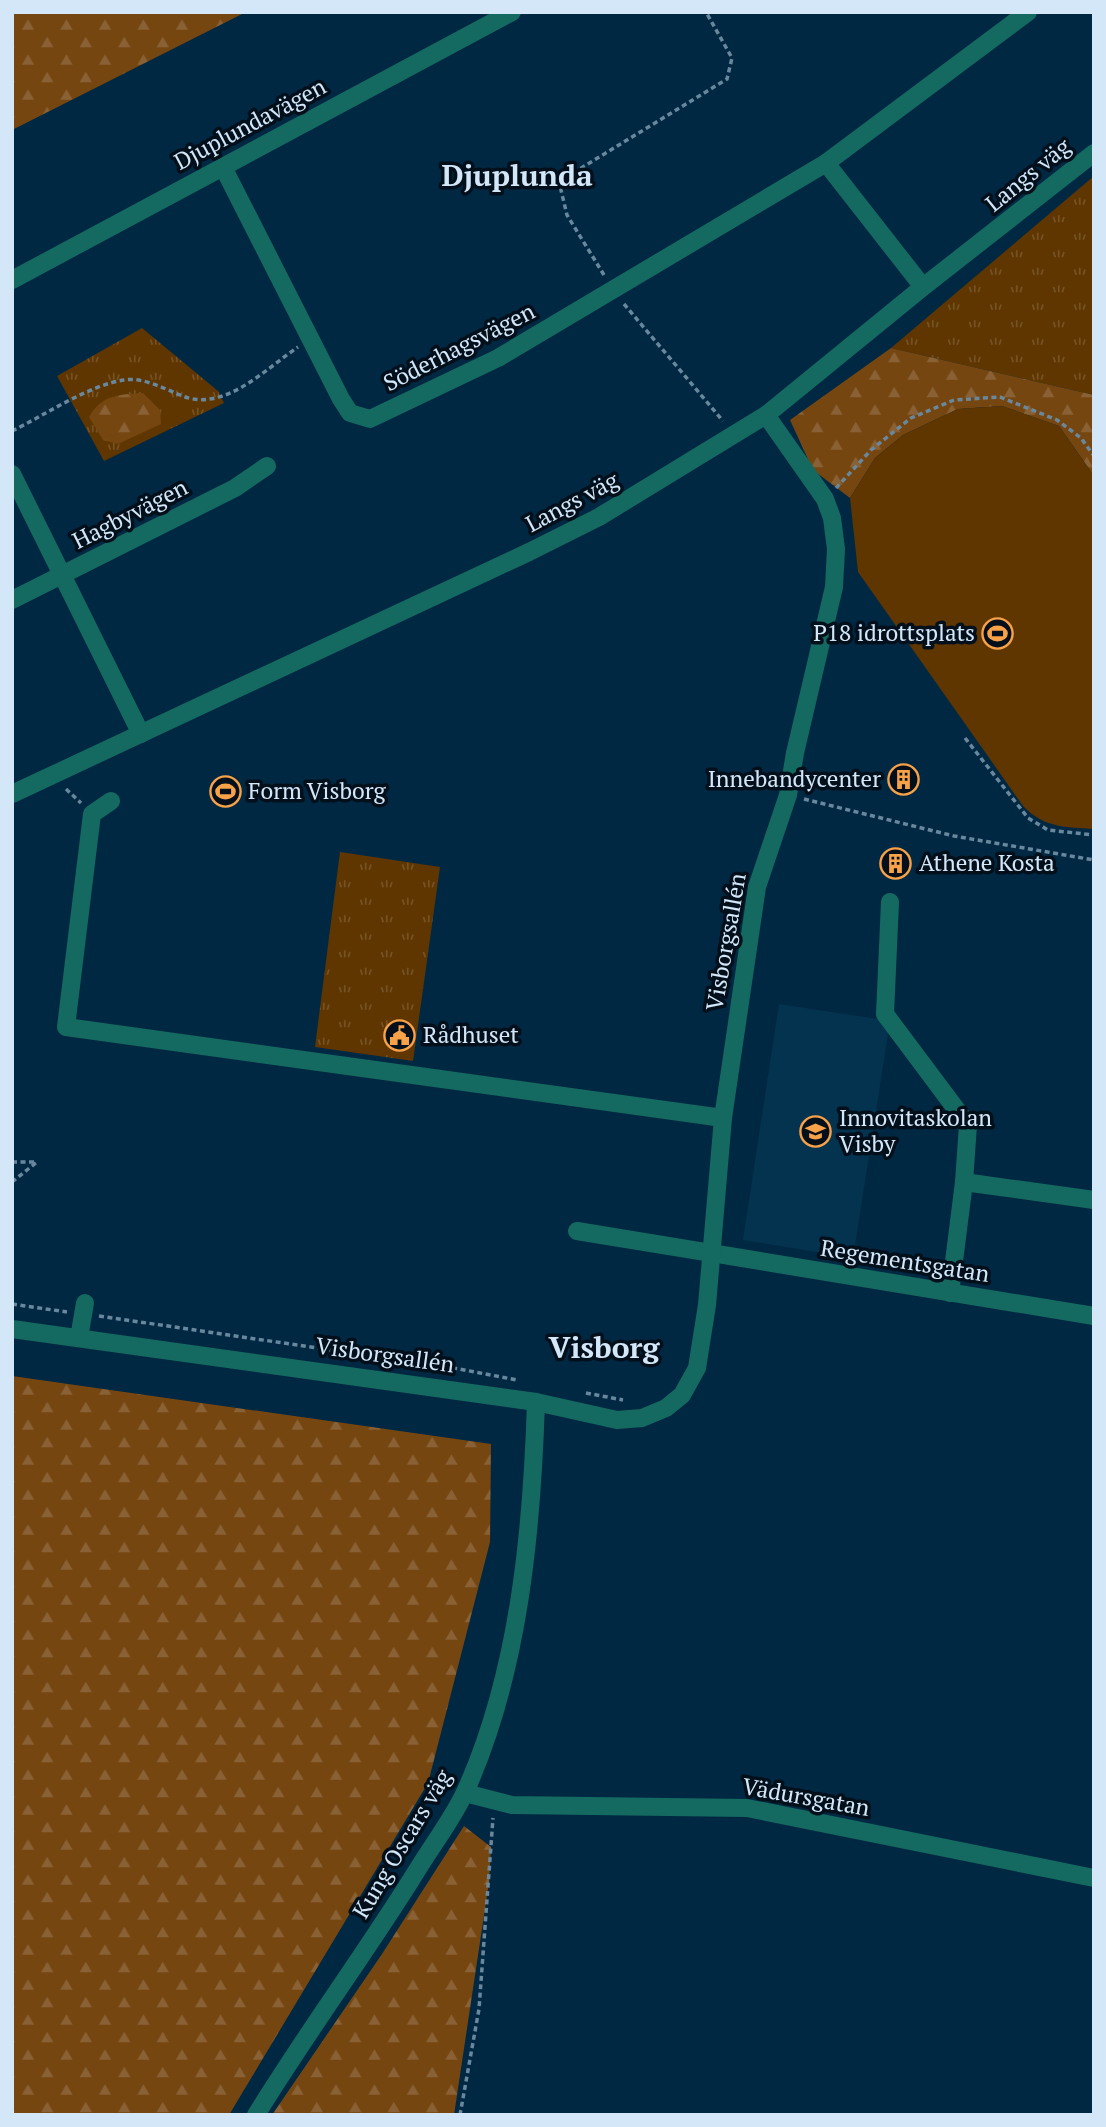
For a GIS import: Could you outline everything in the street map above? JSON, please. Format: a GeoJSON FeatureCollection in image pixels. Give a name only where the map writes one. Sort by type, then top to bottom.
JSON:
{"type":"FeatureCollection","features":[{"type":"Feature","properties":{"kind":"street","name":"Djuplundavägen"},"geometry":{"type":"LineString","coordinates":[[12,279],[512,12]]}},
{"type":"Feature","properties":{"kind":"street","name":"Söderhagsvägen"},"geometry":{"type":"LineString","coordinates":[[223,167],[350,413],[370,419],[498,358],[826,163],[1028,12]]}},
{"type":"Feature","properties":{"kind":"street","name":"Langs väg"},"geometry":{"type":"LineString","coordinates":[[12,794],[599,517],[766,415],[923,286],[1094,153]]}},
{"type":"Feature","properties":{"kind":"street"},"geometry":{"type":"LineString","coordinates":[[826,163],[923,286]]}},
{"type":"Feature","properties":{"kind":"street","name":"Visborgsallén"},"geometry":{"type":"LineString","coordinates":[[12,1329],[536,1402],[617,1420],[642,1418],[666,1408],[682,1395],[697,1368],[707,1305],[709,1253],[723,1118],[757,887],[788,796],[795,753],[834,587],[836,549],[832,518],[825,499],[766,415]]}},
{"type":"Feature","properties":{"kind":"street","name":"Hagbyvägen"},"geometry":{"type":"LineString","coordinates":[[12,600],[235,488],[267,466]]}},
{"type":"Feature","properties":{"kind":"street"},"geometry":{"type":"LineString","coordinates":[[12,474],[141,734]]}},
{"type":"Feature","properties":{"kind":"street"},"geometry":{"type":"LineString","coordinates":[[111,801],[92,814],[66,1027],[723,1118]]}},
{"type":"Feature","properties":{"kind":"street"},"geometry":{"type":"LineString","coordinates":[[890,902],[885,1014],[968,1125],[950,1293]]}},
{"type":"Feature","properties":{"kind":"street"},"geometry":{"type":"LineString","coordinates":[[964,1182],[1094,1200]]}},
{"type":"Feature","properties":{"kind":"street"},"geometry":{"type":"LineString","coordinates":[[577,1231],[709,1253]]}},
{"type":"Feature","properties":{"kind":"street","name":"Regementsgatan"},"geometry":{"type":"LineString","coordinates":[[709,1253],[1094,1316]]}},
{"type":"Feature","properties":{"kind":"street"},"geometry":{"type":"LineString","coordinates":[[79,1338],[84,1309]]}},
{"type":"Feature","properties":{"kind":"street","name":"Kung Oscars väg"},"geometry":{"type":"LineString","coordinates":[[256,2115],[296,2049],[367,1950],[464,1793],[483,1748],[514,1632],[533,1505],[536,1402]]}},
{"type":"Feature","properties":{"kind":"street","name":"Vädursgatan"},"geometry":{"type":"LineString","coordinates":[[464,1793],[512,1805],[747,1808],[1094,1878]]}},
{"type":"Feature","properties":{"kind":"path"},"geometry":{"type":"LineString","coordinates":[[706,12],[732,58],[727,79],[573,173],[560,186],[567,215],[614,291],[735,436]]}},
{"type":"Feature","properties":{"kind":"path"},"geometry":{"type":"LineString","coordinates":[[12,431],[100,387],[125,379],[143,381],[187,398],[207,401],[230,394],[310,339]]}},
{"type":"Feature","properties":{"kind":"path"},"geometry":{"type":"LineString","coordinates":[[825,499],[871,450],[911,418],[954,400],[1000,397],[1034,410],[1057,420],[1073,432],[1094,456]]}},
{"type":"Feature","properties":{"kind":"path"},"geometry":{"type":"LineString","coordinates":[[965,738],[1028,818],[1048,830],[1094,835]]}},
{"type":"Feature","properties":{"kind":"path"},"geometry":{"type":"LineString","coordinates":[[52,775],[92,814]]}},
{"type":"Feature","properties":{"kind":"path"},"geometry":{"type":"LineString","coordinates":[[788,796],[954,836],[1094,860]]}},
{"type":"Feature","properties":{"kind":"path"},"geometry":{"type":"LineString","coordinates":[[12,1162],[37,1162],[12,1182]]}},
{"type":"Feature","properties":{"kind":"path"},"geometry":{"type":"LineString","coordinates":[[12,1304],[84,1309],[520,1380]]}},
{"type":"Feature","properties":{"kind":"path"},"geometry":{"type":"LineString","coordinates":[[574,1391],[627,1401]]}},
{"type":"Feature","properties":{"kind":"path"},"geometry":{"type":"LineString","coordinates":[[460,2115],[479,2009],[494,1801]]}},
{"type":"Feature","properties":{"kind":"shaded area","name":"Innovitaskolan Visby"},"geometry":{"type":"Polygon","coordinates":[[[779,1004],[890,1021],[853,1258],[743,1240],[779,1004]]]}},
{"type":"Feature","properties":{"kind":"green space"},"geometry":{"type":"Polygon","coordinates":[[[12,12],[246,12],[12,130],[12,12]]]}},
{"type":"Feature","properties":{"kind":"green space"},"geometry":{"type":"Polygon","coordinates":[[[1094,176],[1094,395],[891,348],[1094,176]]]}},
{"type":"Feature","properties":{"kind":"green space"},"geometry":{"type":"Polygon","coordinates":[[[142,328],[218,391],[224,403],[104,461],[57,376],[142,328]]]}},
{"type":"Feature","properties":{"kind":"green space"},"geometry":{"type":"Polygon","coordinates":[[[891,348],[1094,395],[1094,476],[1059,426],[1002,406],[958,409],[903,435],[875,458],[850,498],[813,470],[790,420],[891,348]]]}},
{"type":"Feature","properties":{"kind":"green space"},"geometry":{"type":"Polygon","coordinates":[[[143,393],[160,410],[161,424],[118,444],[103,440],[89,417],[94,409],[112,397],[143,393]]]}},
{"type":"Feature","properties":{"kind":"green space","name":"P18 idrottsplats"},"geometry":{"type":"Polygon","coordinates":[[[1002,406],[1059,426],[1094,476],[1094,829],[1064,827],[1047,822],[1023,806],[858,572],[850,498],[875,458],[903,435],[958,409],[1002,406]]]}},
{"type":"Feature","properties":{"kind":"green space"},"geometry":{"type":"Polygon","coordinates":[[[340,852],[440,867],[413,1061],[315,1047],[340,852]]]}},
{"type":"Feature","properties":{"kind":"green space"},"geometry":{"type":"Polygon","coordinates":[[[12,1376],[491,1444],[490,1542],[428,1783],[229,2115],[12,2115],[12,1376]]]}},
{"type":"Feature","properties":{"kind":"green space"},"geometry":{"type":"Polygon","coordinates":[[[464,1826],[491,1847],[489,1882],[454,2115],[272,2115],[382,1954],[464,1826]]]}},
{"type":"Feature","properties":{"kind":"place","name":"P18 idrottsplats"},"geometry":{"type":"Point","coordinates":[998,633]}},
{"type":"Feature","properties":{"kind":"place","name":"Innebandycenter"},"geometry":{"type":"Point","coordinates":[904,779]}},
{"type":"Feature","properties":{"kind":"place","name":"Form Visborg"},"geometry":{"type":"Point","coordinates":[225,791]}},
{"type":"Feature","properties":{"kind":"place","name":"Athene Kosta"},"geometry":{"type":"Point","coordinates":[896,863]}},
{"type":"Feature","properties":{"kind":"place","name":"Rådhuset"},"geometry":{"type":"Point","coordinates":[400,1035]}},
{"type":"Feature","properties":{"kind":"place","name":"Innovitaskolan Visby"},"geometry":{"type":"Point","coordinates":[816,1131]}},
{"type":"Feature","properties":{"kind":"district","name":"Djuplunda"},"geometry":{"type":"Point","coordinates":[517,176]}},
{"type":"Feature","properties":{"kind":"district","name":"Visborg"},"geometry":{"type":"Point","coordinates":[604,1348]}}]}
